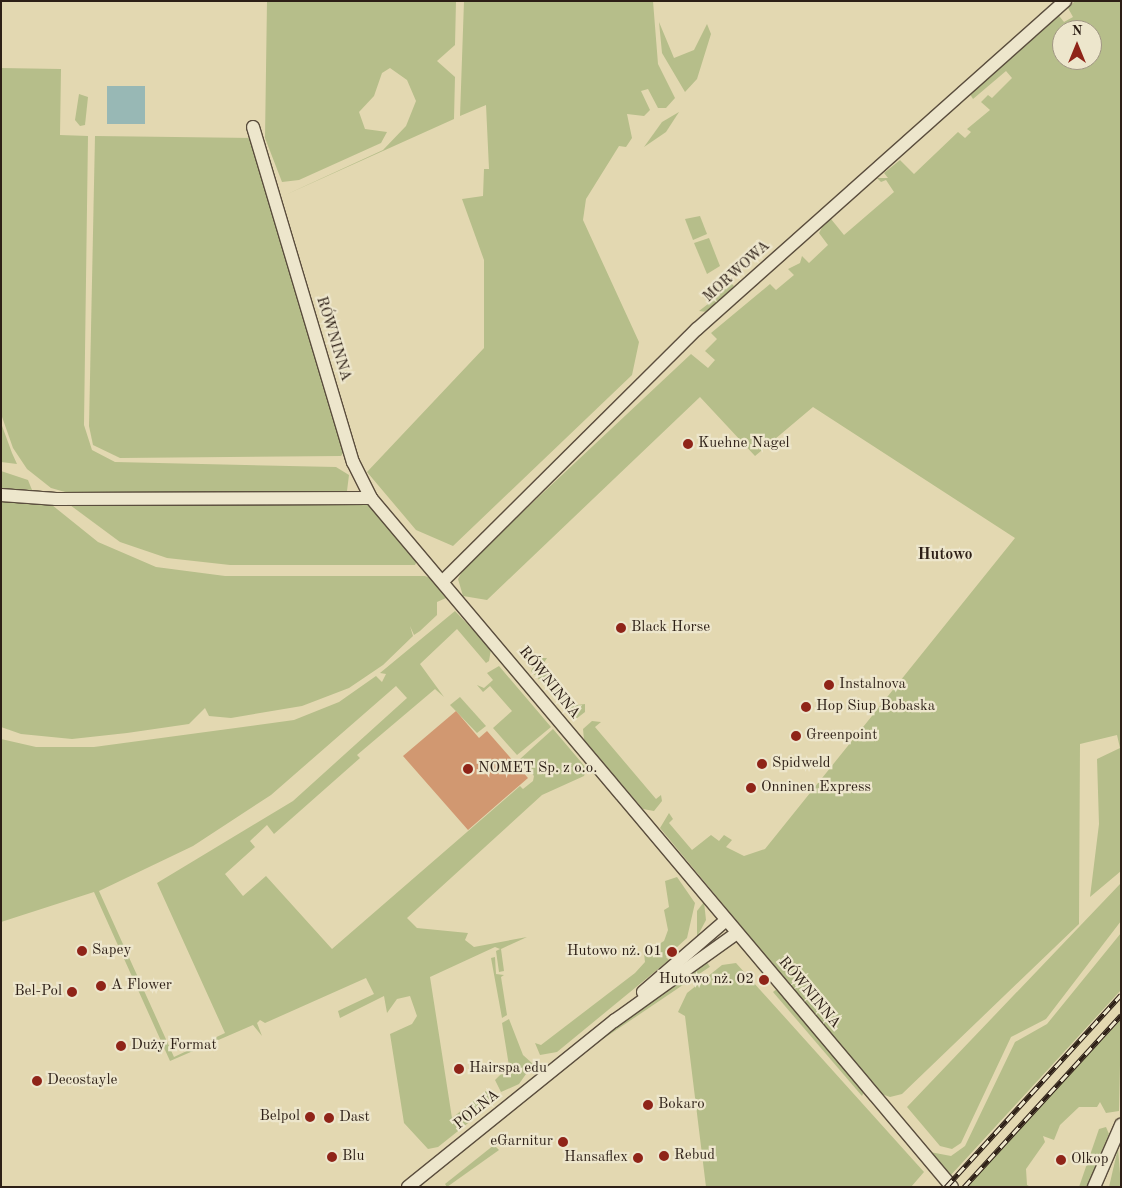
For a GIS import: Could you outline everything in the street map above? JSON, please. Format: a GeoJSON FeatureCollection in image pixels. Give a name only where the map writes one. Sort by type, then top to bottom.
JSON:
{"type":"FeatureCollection","features":[{"type":"Feature","properties":{"kind":"street","name":"MORWOWA"},"geometry":{"type":"LineString","coordinates":[[443,581],[697,329],[1065,1]]}},
{"type":"Feature","properties":{"kind":"street","name":"RÓWNINNA"},"geometry":{"type":"LineString","coordinates":[[252,127],[353,462],[372,498],[952,1187]]}},
{"type":"Feature","properties":{"kind":"street"},"geometry":{"type":"LineString","coordinates":[[1,495],[56,500],[372,498]]}},
{"type":"Feature","properties":{"kind":"street","name":"POLNA"},"geometry":{"type":"LineString","coordinates":[[408,1187],[614,1021],[726,920]]}},
{"type":"Feature","properties":{"kind":"street","name":"POLNA"},"geometry":{"type":"LineString","coordinates":[[614,1021],[737,933]]}},
{"type":"Feature","properties":{"kind":"street"},"geometry":{"type":"LineString","coordinates":[[1094,1187],[1121,1125]]}},
{"type":"Feature","properties":{"kind":"green space"},"geometry":{"type":"Polygon","coordinates":[[[267,1],[456,1],[455,45],[437,61],[455,77],[454,119],[283,196],[383,150],[406,126],[416,101],[407,80],[390,68],[382,73],[374,96],[359,112],[365,129],[387,132],[381,143],[299,180],[282,182],[265,138],[267,1]]]}},
{"type":"Feature","properties":{"kind":"green space"},"geometry":{"type":"Polygon","coordinates":[[[464,1],[653,1],[658,64],[675,98],[666,108],[658,108],[648,89],[641,91],[650,110],[644,116],[627,114],[632,138],[626,147],[619,146],[586,199],[583,220],[639,342],[632,375],[453,546],[416,530],[367,472],[484,348],[484,260],[462,199],[483,196],[484,169],[489,169],[486,105],[460,116],[464,1]]]}},
{"type":"Feature","properties":{"kind":"green space"},"geometry":{"type":"Polygon","coordinates":[[[1075,1],[1121,1],[1121,871],[1090,897],[1099,824],[1097,759],[1120,748],[1117,735],[1080,744],[1079,924],[902,1094],[890,1097],[879,1093],[660,828],[669,813],[673,819],[669,823],[692,850],[711,835],[719,841],[724,835],[732,840],[726,847],[744,856],[765,849],[1015,538],[813,407],[755,456],[700,397],[487,600],[463,596],[458,579],[465,566],[691,354],[708,368],[715,360],[705,351],[717,339],[711,333],[770,284],[776,290],[794,275],[788,269],[800,263],[802,256],[809,263],[828,245],[819,233],[825,222],[831,219],[844,235],[894,192],[886,180],[881,182],[877,178],[888,178],[884,173],[900,160],[914,174],[958,132],[965,138],[971,132],[967,129],[990,110],[981,102],[988,95],[992,98],[1012,78],[1006,71],[973,99],[968,91],[1056,12],[1062,20],[1052,20],[1052,70],[1102,70],[1102,20],[1068,20],[1073,17],[1068,8],[1075,1]]]}},
{"type":"Feature","properties":{"kind":"green space"},"geometry":{"type":"Polygon","coordinates":[[[659,22],[674,58],[694,50],[707,24],[711,34],[697,79],[685,92],[662,53],[659,22]]]}},
{"type":"Feature","properties":{"kind":"green space"},"geometry":{"type":"Polygon","coordinates":[[[1,68],[61,69],[60,135],[88,136],[84,425],[92,450],[115,462],[336,467],[349,475],[347,491],[79,496],[51,488],[27,469],[13,448],[1,414],[1,68]]]}},
{"type":"Feature","properties":{"kind":"green space"},"geometry":{"type":"Polygon","coordinates":[[[79,94],[88,97],[85,125],[80,126],[75,120],[79,94]]]}},
{"type":"Feature","properties":{"kind":"green space"},"geometry":{"type":"Polygon","coordinates":[[[679,112],[666,132],[644,147],[662,122],[679,112]]]}},
{"type":"Feature","properties":{"kind":"green space"},"geometry":{"type":"Polygon","coordinates":[[[95,136],[254,138],[344,452],[341,456],[120,458],[93,445],[89,426],[95,136]]]}},
{"type":"Feature","properties":{"kind":"green space"},"geometry":{"type":"Polygon","coordinates":[[[700,216],[707,234],[693,240],[685,219],[700,216]]]}},
{"type":"Feature","properties":{"kind":"green space"},"geometry":{"type":"Polygon","coordinates":[[[709,238],[720,266],[707,274],[694,243],[709,238]]]}},
{"type":"Feature","properties":{"kind":"green space"},"geometry":{"type":"Polygon","coordinates":[[[731,283],[734,286],[707,312],[699,311],[708,304],[705,297],[731,283]]]}},
{"type":"Feature","properties":{"kind":"green space"},"geometry":{"type":"Polygon","coordinates":[[[1,423],[12,453],[17,464],[1,462],[1,423]]]}},
{"type":"Feature","properties":{"kind":"green space"},"geometry":{"type":"Polygon","coordinates":[[[1,471],[28,480],[32,490],[1,488],[1,471]]]}},
{"type":"Feature","properties":{"kind":"green space"},"geometry":{"type":"Polygon","coordinates":[[[1,497],[52,505],[98,542],[156,567],[225,576],[425,576],[435,580],[446,598],[437,602],[437,615],[420,631],[414,635],[410,626],[413,636],[383,665],[349,688],[302,706],[231,718],[209,716],[205,708],[189,724],[72,739],[21,734],[1,727],[1,497]]]}},
{"type":"Feature","properties":{"kind":"green space"},"geometry":{"type":"Polygon","coordinates":[[[363,503],[371,506],[417,561],[415,565],[230,565],[167,558],[120,542],[70,505],[363,503]]]}},
{"type":"Feature","properties":{"kind":"green space"},"geometry":{"type":"Polygon","coordinates":[[[455,611],[491,649],[489,661],[486,663],[457,629],[420,664],[444,697],[435,689],[357,755],[360,758],[274,834],[267,825],[250,841],[255,847],[225,874],[243,896],[266,876],[332,949],[520,786],[523,789],[533,781],[534,776],[520,759],[553,729],[587,769],[584,776],[542,795],[407,918],[417,928],[468,933],[465,940],[474,947],[527,937],[501,949],[504,971],[499,972],[496,951],[500,949],[495,947],[430,977],[452,1118],[486,1091],[490,1098],[487,1108],[438,1147],[428,1149],[404,1123],[390,1034],[412,1024],[417,1016],[410,996],[397,999],[387,1013],[384,996],[340,1018],[338,1011],[374,994],[366,978],[265,1023],[260,1020],[257,1023],[262,1036],[253,1025],[170,1061],[94,892],[1,922],[1,739],[36,747],[94,747],[294,720],[339,702],[376,676],[382,682],[386,674],[380,673],[455,611]],[[396,686],[271,795],[193,846],[99,891],[174,1057],[225,1033],[157,883],[293,801],[407,698],[396,686]]]}},
{"type":"Feature","properties":{"kind":"green space"},"geometry":{"type":"Polygon","coordinates":[[[538,658],[547,658],[543,664],[577,705],[585,704],[585,712],[576,719],[531,671],[538,658]]]}},
{"type":"Feature","properties":{"kind":"green space"},"geometry":{"type":"Polygon","coordinates":[[[499,666],[551,727],[517,755],[493,728],[512,711],[490,686],[483,692],[477,685],[484,688],[493,680],[487,673],[499,666]]]}},
{"type":"Feature","properties":{"kind":"green space"},"geometry":{"type":"Polygon","coordinates":[[[460,697],[486,726],[477,733],[450,705],[460,697]]]}},
{"type":"Feature","properties":{"kind":"green space"},"geometry":{"type":"Polygon","coordinates":[[[592,721],[601,722],[595,727],[656,799],[661,795],[662,801],[654,811],[643,809],[584,740],[583,729],[592,721]]]}},
{"type":"Feature","properties":{"kind":"green space"},"geometry":{"type":"Polygon","coordinates":[[[677,877],[695,903],[687,938],[666,957],[669,960],[557,1052],[540,1055],[535,1043],[541,1045],[635,973],[645,962],[644,953],[664,941],[668,930],[664,910],[669,907],[665,881],[677,877]]]}},
{"type":"Feature","properties":{"kind":"green space"},"geometry":{"type":"Polygon","coordinates":[[[1121,883],[1121,921],[1046,1019],[1011,1037],[961,1143],[952,1149],[940,1146],[907,1107],[1121,883]]]}},
{"type":"Feature","properties":{"kind":"green space"},"geometry":{"type":"Polygon","coordinates":[[[704,902],[706,920],[697,937],[697,911],[704,902]]]}},
{"type":"Feature","properties":{"kind":"green space"},"geometry":{"type":"Polygon","coordinates":[[[1121,933],[1121,990],[951,1175],[930,1152],[951,1156],[965,1146],[1015,1042],[1047,1024],[1121,933]]]}},
{"type":"Feature","properties":{"kind":"green space"},"geometry":{"type":"Polygon","coordinates":[[[495,957],[496,974],[504,975],[501,977],[507,1015],[502,1018],[491,958],[495,957]]]}},
{"type":"Feature","properties":{"kind":"green space"},"geometry":{"type":"Polygon","coordinates":[[[706,961],[710,967],[588,1049],[584,1043],[706,961]]]}},
{"type":"Feature","properties":{"kind":"green space"},"geometry":{"type":"Polygon","coordinates":[[[736,963],[924,1172],[911,1187],[706,1187],[685,1016],[678,1012],[687,993],[722,965],[736,963]]]}},
{"type":"Feature","properties":{"kind":"green space"},"geometry":{"type":"Polygon","coordinates":[[[778,988],[864,1092],[862,1096],[773,992],[778,988]]]}},
{"type":"Feature","properties":{"kind":"green space"},"geometry":{"type":"Polygon","coordinates":[[[509,1019],[523,1055],[533,1064],[519,1084],[501,1092],[495,1080],[509,1066],[502,1023],[509,1019]]]}},
{"type":"Feature","properties":{"kind":"green space"},"geometry":{"type":"Polygon","coordinates":[[[1121,1019],[1119,1111],[1106,1113],[1100,1102],[1097,1107],[1079,1107],[1060,1125],[1054,1140],[1043,1136],[1045,1142],[1026,1169],[1027,1185],[1031,1187],[967,1187],[1121,1019]]]}},
{"type":"Feature","properties":{"kind":"green space"},"geometry":{"type":"Polygon","coordinates":[[[1106,1127],[1109,1134],[1087,1187],[1079,1187],[1099,1129],[1106,1127]]]}},
{"type":"Feature","properties":{"kind":"green space"},"geometry":{"type":"Polygon","coordinates":[[[494,1145],[499,1150],[447,1187],[445,1184],[494,1145]]]}},
{"type":"Feature","properties":{"kind":"green space"},"geometry":{"type":"Polygon","coordinates":[[[1118,1148],[1121,1187],[1109,1187],[1118,1148]]]}},
{"type":"Feature","properties":{"kind":"water"},"geometry":{"type":"Polygon","coordinates":[[[107,86],[145,86],[145,124],[107,124],[107,86]]]}},
{"type":"Feature","properties":{"kind":"building","name":"NOMET Sp. z o.o."},"geometry":{"type":"Polygon","coordinates":[[[456,711],[479,738],[487,731],[528,778],[468,830],[403,756],[456,711]]]}},
{"type":"Feature","properties":{"kind":"railway"},"geometry":{"type":"LineString","coordinates":[[946,1187],[1121,995]]}},
{"type":"Feature","properties":{"kind":"railway"},"geometry":{"type":"LineString","coordinates":[[964,1187],[1121,1015]]}},
{"type":"Feature","properties":{"kind":"place","name":"Kuehne Nagel"},"geometry":{"type":"Point","coordinates":[688,444]}},
{"type":"Feature","properties":{"kind":"place","name":"Black Horse"},"geometry":{"type":"Point","coordinates":[621,628]}},
{"type":"Feature","properties":{"kind":"place","name":"Instalnova"},"geometry":{"type":"Point","coordinates":[829,685]}},
{"type":"Feature","properties":{"kind":"place","name":"Hop Siup Bobaska"},"geometry":{"type":"Point","coordinates":[806,707]}},
{"type":"Feature","properties":{"kind":"place","name":"Greenpoint"},"geometry":{"type":"Point","coordinates":[796,736]}},
{"type":"Feature","properties":{"kind":"place","name":"Spidweld"},"geometry":{"type":"Point","coordinates":[762,764]}},
{"type":"Feature","properties":{"kind":"place","name":"NOMET Sp. z o.o."},"geometry":{"type":"Point","coordinates":[468,769]}},
{"type":"Feature","properties":{"kind":"place","name":"Onninen Express"},"geometry":{"type":"Point","coordinates":[751,788]}},
{"type":"Feature","properties":{"kind":"place","name":"Sapey"},"geometry":{"type":"Point","coordinates":[82,951]}},
{"type":"Feature","properties":{"kind":"place","name":"Hutowo nż. 01"},"geometry":{"type":"Point","coordinates":[672,952]}},
{"type":"Feature","properties":{"kind":"place","name":"Hutowo nż. 02"},"geometry":{"type":"Point","coordinates":[764,980]}},
{"type":"Feature","properties":{"kind":"place","name":"A Flower"},"geometry":{"type":"Point","coordinates":[101,986]}},
{"type":"Feature","properties":{"kind":"place","name":"Bel-Pol"},"geometry":{"type":"Point","coordinates":[72,992]}},
{"type":"Feature","properties":{"kind":"place","name":"Duży Format"},"geometry":{"type":"Point","coordinates":[121,1046]}},
{"type":"Feature","properties":{"kind":"place","name":"Hairspa edu"},"geometry":{"type":"Point","coordinates":[459,1069]}},
{"type":"Feature","properties":{"kind":"place","name":"Decostayle"},"geometry":{"type":"Point","coordinates":[37,1081]}},
{"type":"Feature","properties":{"kind":"place","name":"Bokaro"},"geometry":{"type":"Point","coordinates":[648,1105]}},
{"type":"Feature","properties":{"kind":"place","name":"Belpol"},"geometry":{"type":"Point","coordinates":[310,1117]}},
{"type":"Feature","properties":{"kind":"place","name":"Dast"},"geometry":{"type":"Point","coordinates":[329,1118]}},
{"type":"Feature","properties":{"kind":"place","name":"eGarnitur"},"geometry":{"type":"Point","coordinates":[563,1142]}},
{"type":"Feature","properties":{"kind":"place","name":"Rebud"},"geometry":{"type":"Point","coordinates":[664,1156]}},
{"type":"Feature","properties":{"kind":"place","name":"Blu"},"geometry":{"type":"Point","coordinates":[332,1157]}},
{"type":"Feature","properties":{"kind":"place","name":"Hansaflex"},"geometry":{"type":"Point","coordinates":[638,1158]}},
{"type":"Feature","properties":{"kind":"place","name":"Olkop"},"geometry":{"type":"Point","coordinates":[1061,1160]}},
{"type":"Feature","properties":{"kind":"district","name":"Hutowo"},"geometry":{"type":"Point","coordinates":[945,555]}}]}
